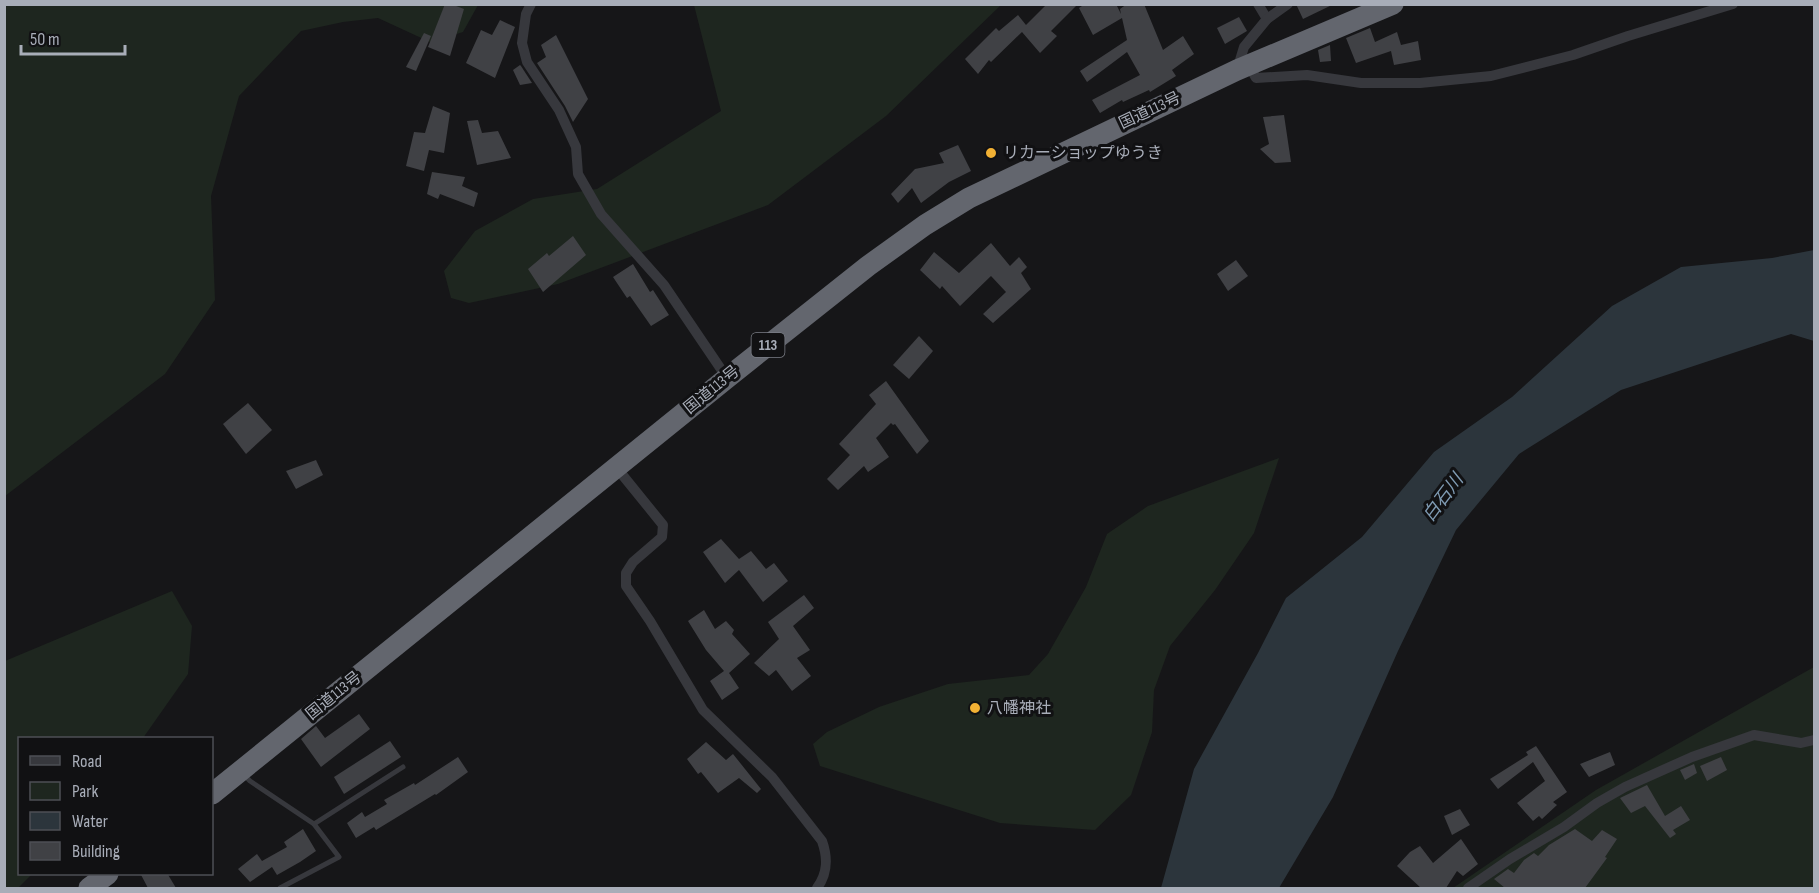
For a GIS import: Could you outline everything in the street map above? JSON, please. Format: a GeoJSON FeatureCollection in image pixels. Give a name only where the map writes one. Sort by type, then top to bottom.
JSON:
{"type":"FeatureCollection","features":[{"type":"Feature","properties":{"kind":"highway","name":"国道113号"},"geometry":{"type":"LineString","coordinates":[[213,793],[727,378],[868,266],[925,225],[960,203],[1243,68],[1393,4]]}},
{"type":"Feature","properties":{"kind":"highway"},"geometry":{"type":"LineString","coordinates":[[89,888],[105,875]]}},
{"type":"Feature","properties":{"kind":"street"},"geometry":{"type":"LineString","coordinates":[[531,4],[526,14],[522,43],[527,62],[559,110],[576,147],[578,174],[601,214],[664,285],[727,378]]}},
{"type":"Feature","properties":{"kind":"street"},"geometry":{"type":"LineString","coordinates":[[1258,4],[1267,20]]}},
{"type":"Feature","properties":{"kind":"street"},"geometry":{"type":"LineString","coordinates":[[1287,4],[1267,20],[1244,47],[1243,68],[1256,78],[1307,75],[1361,83],[1420,83],[1491,76],[1573,55],[1733,4]]}},
{"type":"Feature","properties":{"kind":"street"},"geometry":{"type":"LineString","coordinates":[[616,467],[663,525],[662,537],[633,562],[626,573],[626,586],[650,621],[703,710],[772,777],[822,841],[826,853],[826,870],[817,888]]}},
{"type":"Feature","properties":{"kind":"street"},"geometry":{"type":"LineString","coordinates":[[1468,888],[1510,859],[1564,827],[1597,803],[1692,757],[1754,735],[1801,743],[1815,740]]}},
{"type":"Feature","properties":{"kind":"lane"},"geometry":{"type":"LineString","coordinates":[[314,824],[403,767]]}},
{"type":"Feature","properties":{"kind":"lane"},"geometry":{"type":"LineString","coordinates":[[241,771],[250,781],[314,824],[339,857],[280,888]]}},
{"type":"Feature","properties":{"kind":"green space"},"geometry":{"type":"Polygon","coordinates":[[[5,5],[478,5],[463,32],[430,42],[378,18],[343,22],[301,31],[239,96],[211,196],[215,300],[165,374],[5,496],[5,5]]]}},
{"type":"Feature","properties":{"kind":"green space"},"geometry":{"type":"Polygon","coordinates":[[[694,5],[1001,5],[886,116],[768,205],[558,284],[469,303],[451,298],[444,271],[475,231],[533,199],[597,189],[721,111],[694,5]]]}},
{"type":"Feature","properties":{"kind":"green space"},"geometry":{"type":"Polygon","coordinates":[[[1279,458],[1254,533],[1215,590],[1170,646],[1154,690],[1152,732],[1131,795],[1095,830],[1000,823],[820,766],[813,744],[827,732],[879,707],[948,684],[1029,675],[1048,654],[1086,587],[1107,534],[1148,506],[1279,458]]]}},
{"type":"Feature","properties":{"kind":"green space"},"geometry":{"type":"Polygon","coordinates":[[[172,591],[192,626],[188,674],[144,737],[18,737],[18,875],[31,875],[18,888],[5,888],[5,661],[172,591]]]}},
{"type":"Feature","properties":{"kind":"green space"},"geometry":{"type":"Polygon","coordinates":[[[1814,667],[1814,888],[1453,888],[1596,790],[1814,667]]]}},
{"type":"Feature","properties":{"kind":"water","name":"白石川"},"geometry":{"type":"Polygon","coordinates":[[[1814,250],[1814,341],[1791,334],[1621,390],[1519,454],[1456,530],[1398,651],[1333,797],[1279,888],[1161,888],[1194,769],[1286,598],[1362,537],[1434,452],[1512,397],[1612,306],[1681,267],[1772,258],[1814,250]]]}},
{"type":"Feature","properties":{"kind":"building"},"geometry":{"type":"Polygon","coordinates":[[[445,4],[464,9],[450,56],[428,47],[445,4]]]}},
{"type":"Feature","properties":{"kind":"building"},"geometry":{"type":"Polygon","coordinates":[[[1047,4],[1078,4],[1051,31],[1057,36],[1040,53],[1022,32],[991,62],[989,60],[978,74],[965,59],[996,28],[999,31],[1018,15],[1026,25],[1047,4]]]}},
{"type":"Feature","properties":{"kind":"building"},"geometry":{"type":"Polygon","coordinates":[[[1085,4],[1116,4],[1121,14],[1120,9],[1127,4],[1144,4],[1163,50],[1183,36],[1194,54],[1172,70],[1176,76],[1150,92],[1149,90],[1123,102],[1122,100],[1100,113],[1092,100],[1140,75],[1127,52],[1087,82],[1080,71],[1127,40],[1122,18],[1093,35],[1079,8],[1085,4]]]}},
{"type":"Feature","properties":{"kind":"building"},"geometry":{"type":"Polygon","coordinates":[[[1296,4],[1334,4],[1303,19],[1296,4]]]}},
{"type":"Feature","properties":{"kind":"building"},"geometry":{"type":"Polygon","coordinates":[[[1239,17],[1247,31],[1225,44],[1217,28],[1239,17]]]}},
{"type":"Feature","properties":{"kind":"building"},"geometry":{"type":"Polygon","coordinates":[[[500,20],[515,27],[495,78],[466,63],[481,30],[492,35],[500,20]]]}},
{"type":"Feature","properties":{"kind":"building"},"geometry":{"type":"Polygon","coordinates":[[[1370,28],[1375,42],[1397,32],[1401,45],[1418,41],[1421,60],[1394,65],[1391,51],[1356,63],[1346,38],[1370,28]]]}},
{"type":"Feature","properties":{"kind":"building"},"geometry":{"type":"Polygon","coordinates":[[[424,33],[431,36],[416,71],[406,67],[424,33]]]}},
{"type":"Feature","properties":{"kind":"building"},"geometry":{"type":"Polygon","coordinates":[[[556,35],[588,99],[573,122],[537,63],[546,57],[541,45],[556,35]]]}},
{"type":"Feature","properties":{"kind":"building"},"geometry":{"type":"Polygon","coordinates":[[[1330,45],[1331,61],[1320,62],[1318,50],[1330,45]]]}},
{"type":"Feature","properties":{"kind":"building"},"geometry":{"type":"Polygon","coordinates":[[[520,65],[532,83],[520,85],[513,70],[520,65]]]}},
{"type":"Feature","properties":{"kind":"building"},"geometry":{"type":"Polygon","coordinates":[[[433,106],[450,113],[444,153],[429,150],[424,171],[406,166],[414,132],[425,133],[433,106]]]}},
{"type":"Feature","properties":{"kind":"building"},"geometry":{"type":"Polygon","coordinates":[[[1284,115],[1291,162],[1275,163],[1260,149],[1269,144],[1263,117],[1284,115]]]}},
{"type":"Feature","properties":{"kind":"building"},"geometry":{"type":"Polygon","coordinates":[[[478,120],[482,133],[498,131],[511,158],[477,165],[467,121],[478,120]]]}},
{"type":"Feature","properties":{"kind":"building"},"geometry":{"type":"Polygon","coordinates":[[[958,145],[971,171],[949,182],[921,203],[912,188],[898,203],[891,194],[915,169],[944,163],[939,153],[958,145]]]}},
{"type":"Feature","properties":{"kind":"building"},"geometry":{"type":"Polygon","coordinates":[[[432,172],[465,177],[462,186],[478,193],[474,207],[440,194],[438,199],[427,194],[432,172]]]}},
{"type":"Feature","properties":{"kind":"building"},"geometry":{"type":"Polygon","coordinates":[[[573,236],[586,255],[543,292],[528,269],[547,253],[549,256],[573,236]]]}},
{"type":"Feature","properties":{"kind":"building"},"geometry":{"type":"Polygon","coordinates":[[[991,243],[1010,266],[1019,257],[1027,267],[1021,273],[1031,289],[993,323],[983,314],[1006,292],[991,276],[960,306],[942,286],[940,289],[920,270],[934,252],[959,273],[991,243]]]}},
{"type":"Feature","properties":{"kind":"building"},"geometry":{"type":"Polygon","coordinates":[[[1236,260],[1248,276],[1228,291],[1217,274],[1236,260]]]}},
{"type":"Feature","properties":{"kind":"building"},"geometry":{"type":"Polygon","coordinates":[[[633,264],[650,292],[653,290],[669,315],[651,326],[630,296],[627,298],[613,277],[633,264]]]}},
{"type":"Feature","properties":{"kind":"building"},"geometry":{"type":"Polygon","coordinates":[[[919,336],[933,351],[909,379],[893,365],[919,336]]]}},
{"type":"Feature","properties":{"kind":"building"},"geometry":{"type":"Polygon","coordinates":[[[886,381],[929,441],[917,454],[895,424],[891,423],[876,438],[889,457],[868,472],[864,466],[838,490],[827,479],[850,455],[839,444],[876,404],[869,395],[886,381]]]}},
{"type":"Feature","properties":{"kind":"building"},"geometry":{"type":"Polygon","coordinates":[[[248,403],[272,430],[246,454],[223,424],[248,403]]]}},
{"type":"Feature","properties":{"kind":"building"},"geometry":{"type":"Polygon","coordinates":[[[316,460],[323,475],[296,489],[286,471],[316,460]]]}},
{"type":"Feature","properties":{"kind":"building"},"geometry":{"type":"Polygon","coordinates":[[[721,539],[739,559],[751,551],[766,569],[774,563],[788,581],[763,602],[739,570],[725,583],[703,552],[721,539]]]}},
{"type":"Feature","properties":{"kind":"building"},"geometry":{"type":"Polygon","coordinates":[[[804,595],[814,608],[793,626],[810,650],[797,658],[811,676],[792,691],[776,670],[769,676],[754,663],[779,639],[768,622],[804,595]]]}},
{"type":"Feature","properties":{"kind":"building"},"geometry":{"type":"Polygon","coordinates":[[[704,610],[715,629],[726,621],[734,630],[732,634],[750,654],[729,673],[739,688],[722,700],[710,681],[724,671],[706,650],[688,621],[704,610]]]}},
{"type":"Feature","properties":{"kind":"building"},"geometry":{"type":"Polygon","coordinates":[[[359,714],[370,729],[321,767],[301,739],[316,726],[325,738],[359,714]]]}},
{"type":"Feature","properties":{"kind":"building"},"geometry":{"type":"Polygon","coordinates":[[[390,741],[401,757],[344,794],[334,777],[390,741]]]}},
{"type":"Feature","properties":{"kind":"building"},"geometry":{"type":"Polygon","coordinates":[[[706,742],[726,760],[733,754],[761,789],[757,793],[739,778],[718,793],[701,772],[698,774],[687,759],[706,742]]]}},
{"type":"Feature","properties":{"kind":"building"},"geometry":{"type":"Polygon","coordinates":[[[1536,746],[1567,792],[1553,802],[1557,805],[1542,819],[1539,816],[1533,821],[1517,803],[1545,781],[1533,762],[1498,789],[1490,779],[1528,755],[1526,752],[1536,746]]]}},
{"type":"Feature","properties":{"kind":"building"},"geometry":{"type":"Polygon","coordinates":[[[1610,752],[1615,765],[1589,777],[1580,764],[1610,752]]]}},
{"type":"Feature","properties":{"kind":"building"},"geometry":{"type":"Polygon","coordinates":[[[458,757],[468,772],[436,795],[376,830],[374,827],[356,838],[347,823],[362,812],[365,817],[387,804],[384,800],[414,783],[415,785],[458,757]]]}},
{"type":"Feature","properties":{"kind":"building"},"geometry":{"type":"Polygon","coordinates":[[[1721,757],[1727,770],[1707,781],[1700,766],[1721,757]]]}},
{"type":"Feature","properties":{"kind":"building"},"geometry":{"type":"Polygon","coordinates":[[[1694,764],[1697,773],[1685,780],[1680,770],[1694,764]]]}},
{"type":"Feature","properties":{"kind":"building"},"geometry":{"type":"Polygon","coordinates":[[[1647,785],[1665,816],[1681,806],[1690,820],[1673,830],[1676,834],[1670,838],[1645,806],[1631,813],[1620,798],[1647,785]]]}},
{"type":"Feature","properties":{"kind":"building"},"geometry":{"type":"Polygon","coordinates":[[[1460,809],[1470,825],[1452,835],[1444,816],[1460,809]]]}},
{"type":"Feature","properties":{"kind":"building"},"geometry":{"type":"Polygon","coordinates":[[[303,829],[316,851],[300,862],[277,875],[272,867],[250,882],[238,869],[257,854],[262,861],[287,847],[284,842],[303,829]]]}},
{"type":"Feature","properties":{"kind":"building"},"geometry":{"type":"Polygon","coordinates":[[[1575,829],[1592,841],[1602,830],[1617,839],[1605,857],[1607,858],[1585,888],[1505,888],[1494,879],[1508,869],[1514,873],[1524,860],[1534,853],[1538,856],[1549,845],[1575,829]]]}},
{"type":"Feature","properties":{"kind":"building"},"geometry":{"type":"Polygon","coordinates":[[[1461,839],[1478,864],[1463,876],[1457,871],[1446,888],[1421,888],[1397,866],[1410,852],[1420,846],[1433,863],[1461,839]]]}},
{"type":"Feature","properties":{"kind":"building"},"geometry":{"type":"Polygon","coordinates":[[[141,875],[168,875],[176,888],[148,888],[141,875]]]}},
{"type":"Feature","properties":{"kind":"place","name":"リカーショップゆうき"},"geometry":{"type":"Point","coordinates":[991,153]}},
{"type":"Feature","properties":{"kind":"place","name":"八幡神社"},"geometry":{"type":"Point","coordinates":[975,708]}}]}
